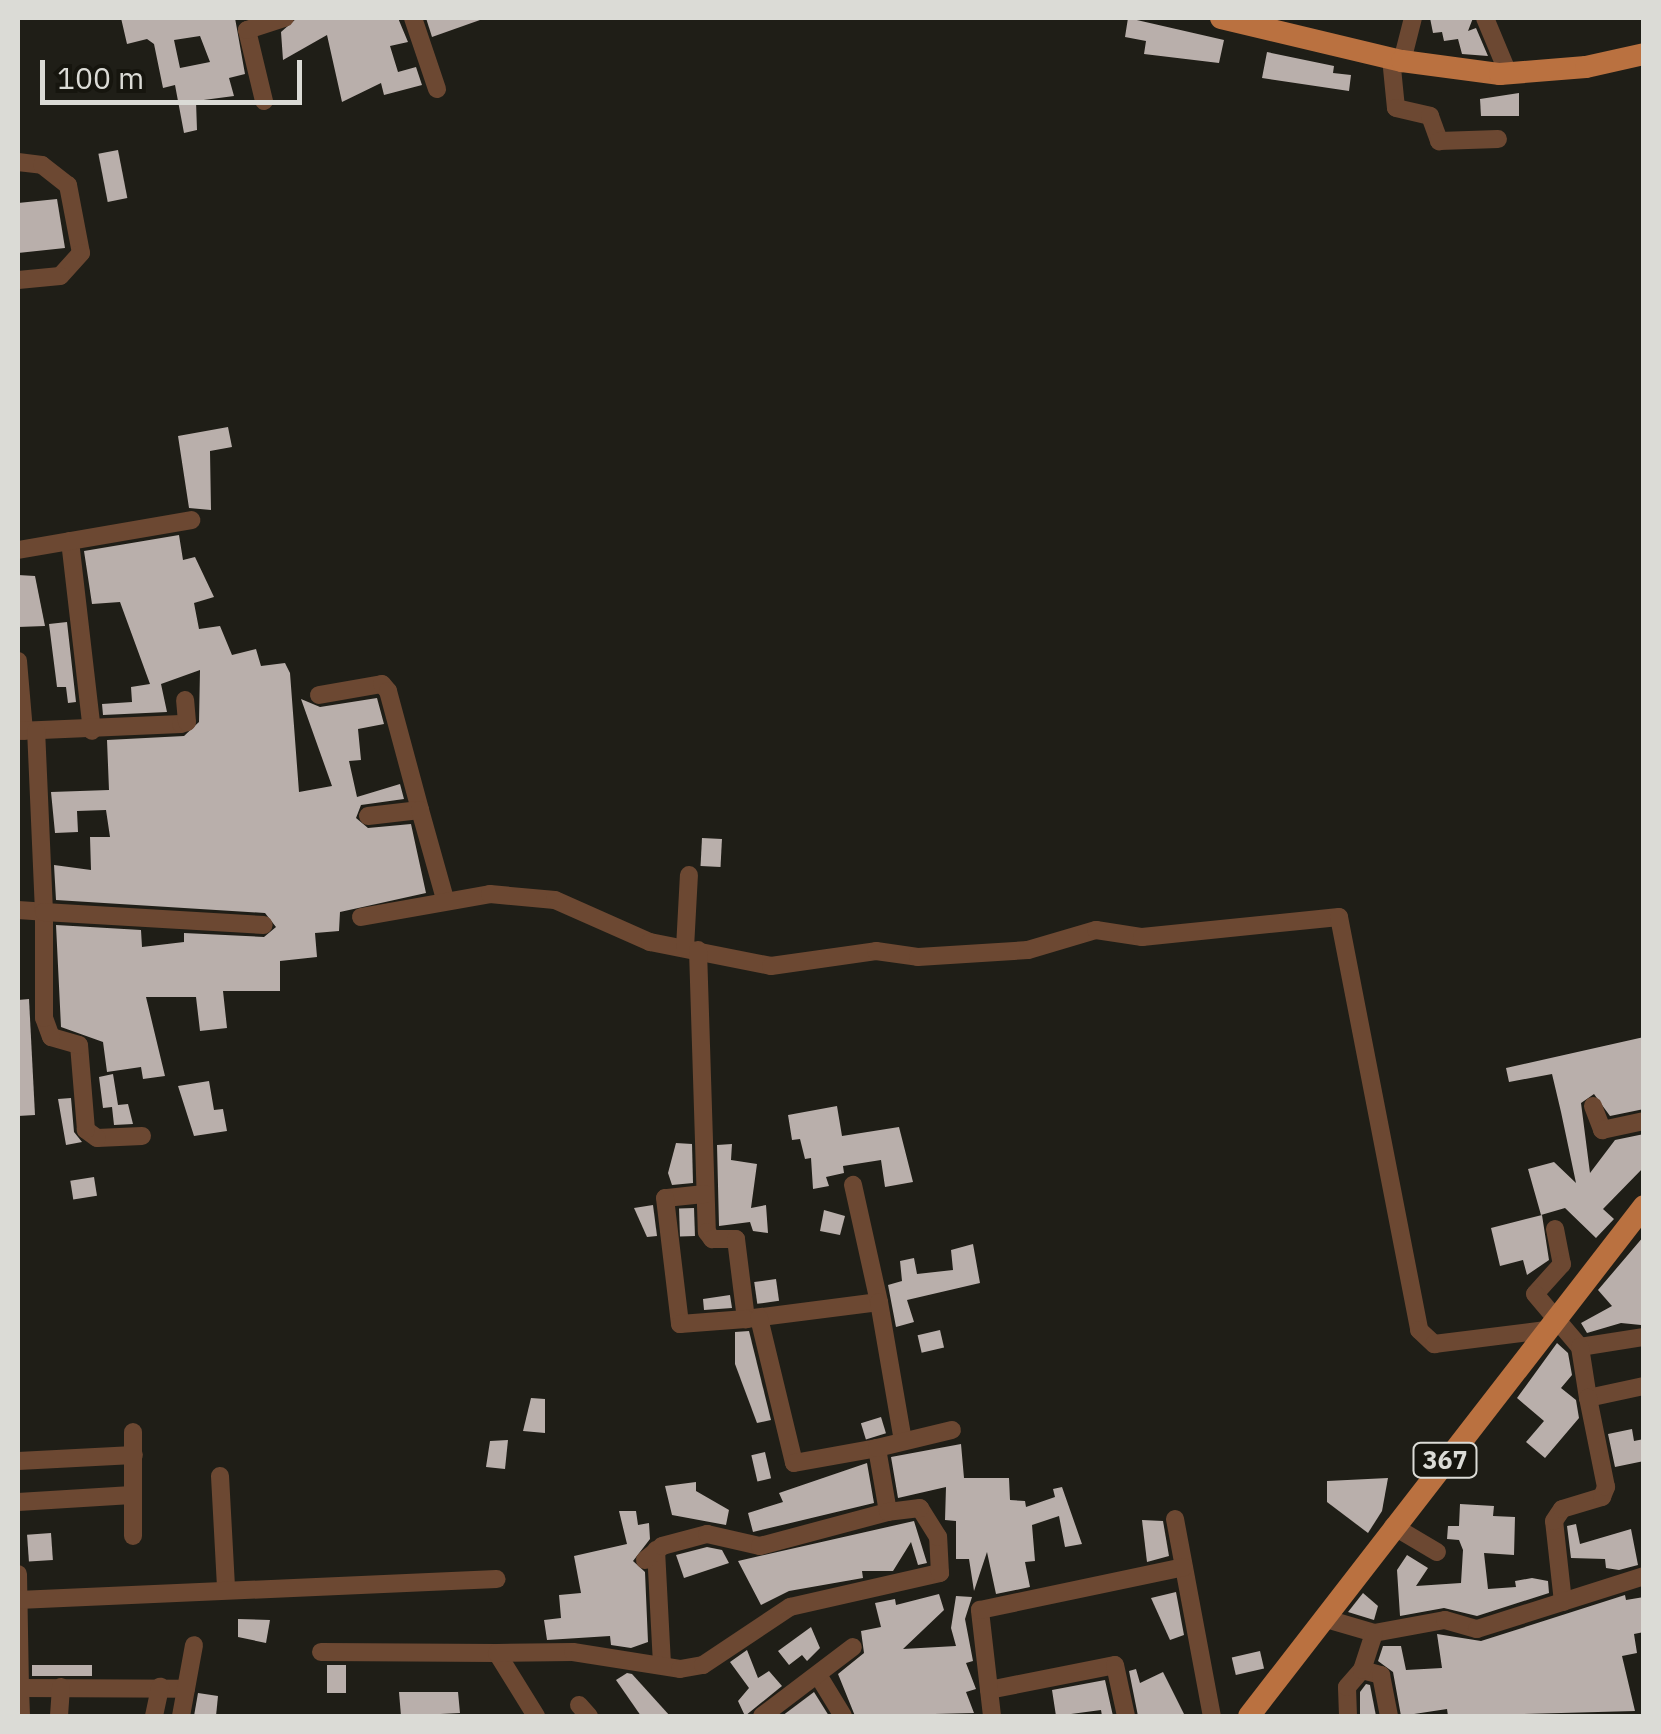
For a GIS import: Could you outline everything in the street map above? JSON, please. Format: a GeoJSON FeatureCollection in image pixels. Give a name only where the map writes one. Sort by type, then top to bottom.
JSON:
{"type":"FeatureCollection","features":[{"type":"Feature","properties":{"kind":"main road"},"geometry":{"type":"LineString","coordinates":[[1221,18],[1397,59],[1508,74],[1644,54]]}},
{"type":"Feature","properties":{"kind":"main road","name":"367"},"geometry":{"type":"LineString","coordinates":[[1249,1716],[1644,1206]]}},
{"type":"Feature","properties":{"kind":"street"},"geometry":{"type":"LineString","coordinates":[[264,101],[247,30],[285,18]]}},
{"type":"Feature","properties":{"kind":"street"},"geometry":{"type":"LineString","coordinates":[[414,18],[437,89]]}},
{"type":"Feature","properties":{"kind":"street"},"geometry":{"type":"LineString","coordinates":[[1413,18],[1397,59],[1396,108],[1430,116],[1440,141],[1498,139]]}},
{"type":"Feature","properties":{"kind":"street"},"geometry":{"type":"LineString","coordinates":[[1485,18],[1508,74]]}},
{"type":"Feature","properties":{"kind":"street"},"geometry":{"type":"LineString","coordinates":[[18,162],[42,166],[68,184],[80,252],[60,276],[18,280]]}},
{"type":"Feature","properties":{"kind":"street"},"geometry":{"type":"LineString","coordinates":[[18,550],[191,520]]}},
{"type":"Feature","properties":{"kind":"street"},"geometry":{"type":"LineString","coordinates":[[70,541],[92,730]]}},
{"type":"Feature","properties":{"kind":"street"},"geometry":{"type":"LineString","coordinates":[[18,661],[44,912],[44,1018],[51,1038],[79,1045],[86,1130],[97,1138],[142,1136]]}},
{"type":"Feature","properties":{"kind":"street"},"geometry":{"type":"LineString","coordinates":[[319,695],[382,684],[388,691],[446,899]]}},
{"type":"Feature","properties":{"kind":"street"},"geometry":{"type":"LineString","coordinates":[[26,731],[187,722],[185,700]]}},
{"type":"Feature","properties":{"kind":"street"},"geometry":{"type":"LineString","coordinates":[[368,816],[420,810]]}},
{"type":"Feature","properties":{"kind":"street"},"geometry":{"type":"LineString","coordinates":[[689,875],[708,1236],[736,1238],[752,1318],[794,1463],[952,1430]]}},
{"type":"Feature","properties":{"kind":"street"},"geometry":{"type":"LineString","coordinates":[[361,916],[490,894],[555,900],[629,935],[771,966],[876,951],[918,956],[1028,950],[1096,930],[1142,937],[1339,917],[1419,1330],[1434,1344],[1552,1323]]}},
{"type":"Feature","properties":{"kind":"street"},"geometry":{"type":"LineString","coordinates":[[18,910],[264,925]]}},
{"type":"Feature","properties":{"kind":"street"},"geometry":{"type":"LineString","coordinates":[[1593,1106],[1602,1130],[1644,1121]]}},
{"type":"Feature","properties":{"kind":"street"},"geometry":{"type":"LineString","coordinates":[[853,1185],[879,1302],[903,1442]]}},
{"type":"Feature","properties":{"kind":"street"},"geometry":{"type":"LineString","coordinates":[[704,1194],[666,1198],[680,1324],[879,1302]]}},
{"type":"Feature","properties":{"kind":"street"},"geometry":{"type":"LineString","coordinates":[[1554,1229],[1562,1264],[1534,1291],[1552,1323],[1580,1347],[1606,1486],[1602,1497],[1562,1509],[1554,1520],[1563,1602]]}},
{"type":"Feature","properties":{"kind":"street"},"geometry":{"type":"LineString","coordinates":[[1580,1347],[1644,1337]]}},
{"type":"Feature","properties":{"kind":"street"},"geometry":{"type":"LineString","coordinates":[[1588,1398],[1644,1386]]}},
{"type":"Feature","properties":{"kind":"street"},"geometry":{"type":"LineString","coordinates":[[133,1432],[133,1536]]}},
{"type":"Feature","properties":{"kind":"street"},"geometry":{"type":"LineString","coordinates":[[877,1448],[888,1512]]}},
{"type":"Feature","properties":{"kind":"street"},"geometry":{"type":"LineString","coordinates":[[18,1460],[134,1456]]}},
{"type":"Feature","properties":{"kind":"street"},"geometry":{"type":"LineString","coordinates":[[220,1476],[226,1588]]}},
{"type":"Feature","properties":{"kind":"street"},"geometry":{"type":"LineString","coordinates":[[18,1502],[132,1495]]}},
{"type":"Feature","properties":{"kind":"street"},"geometry":{"type":"LineString","coordinates":[[321,1652],[572,1652],[662,1665],[703,1665],[802,1602],[942,1571],[938,1537],[920,1508],[888,1512],[760,1546],[706,1534],[650,1555],[662,1665]]}},
{"type":"Feature","properties":{"kind":"street"},"geometry":{"type":"LineString","coordinates":[[1175,1518],[1212,1716]]}},
{"type":"Feature","properties":{"kind":"street"},"geometry":{"type":"LineString","coordinates":[[1393,1526],[1437,1552]]}},
{"type":"Feature","properties":{"kind":"street"},"geometry":{"type":"LineString","coordinates":[[992,1716],[980,1610],[1184,1567]]}},
{"type":"Feature","properties":{"kind":"street"},"geometry":{"type":"LineString","coordinates":[[18,1574],[22,1716]]}},
{"type":"Feature","properties":{"kind":"street"},"geometry":{"type":"LineString","coordinates":[[1323,1618],[1374,1633],[1446,1620],[1477,1629],[1644,1576]]}},
{"type":"Feature","properties":{"kind":"street"},"geometry":{"type":"LineString","coordinates":[[19,1600],[497,1579]]}},
{"type":"Feature","properties":{"kind":"street"},"geometry":{"type":"LineString","coordinates":[[1348,1716],[1347,1687],[1362,1670],[1374,1633]]}},
{"type":"Feature","properties":{"kind":"street"},"geometry":{"type":"LineString","coordinates":[[181,1716],[194,1644]]}},
{"type":"Feature","properties":{"kind":"street"},"geometry":{"type":"LineString","coordinates":[[762,1716],[853,1647]]}},
{"type":"Feature","properties":{"kind":"street"},"geometry":{"type":"LineString","coordinates":[[497,1652],[535,1715],[512,1716]]}},
{"type":"Feature","properties":{"kind":"street"},"geometry":{"type":"LineString","coordinates":[[988,1690],[1115,1665],[1126,1716]]}},
{"type":"Feature","properties":{"kind":"street"},"geometry":{"type":"LineString","coordinates":[[1362,1670],[1381,1676],[1389,1716]]}},
{"type":"Feature","properties":{"kind":"street"},"geometry":{"type":"LineString","coordinates":[[818,1675],[843,1716]]}},
{"type":"Feature","properties":{"kind":"street"},"geometry":{"type":"LineString","coordinates":[[59,1716],[61,1687]]}},
{"type":"Feature","properties":{"kind":"street"},"geometry":{"type":"LineString","coordinates":[[154,1716],[160,1687]]}},
{"type":"Feature","properties":{"kind":"street"},"geometry":{"type":"LineString","coordinates":[[20,1688],[186,1689]]}},
{"type":"Feature","properties":{"kind":"building"},"geometry":{"type":"Polygon","coordinates":[[[121,18],[235,18],[245,74],[229,78],[234,96],[196,101],[197,130],[184,133],[175,85],[163,88],[154,44],[147,39],[127,44],[121,18]],[[200,36],[174,40],[180,68],[210,62],[200,36]]]}},
{"type":"Feature","properties":{"kind":"building"},"geometry":{"type":"Polygon","coordinates":[[[297,18],[398,18],[408,42],[390,46],[398,72],[416,67],[422,85],[384,95],[381,83],[342,102],[327,35],[283,60],[281,32],[297,18]]]}},
{"type":"Feature","properties":{"kind":"building"},"geometry":{"type":"Polygon","coordinates":[[[426,18],[480,18],[480,20],[432,37],[426,18]]]}},
{"type":"Feature","properties":{"kind":"building"},"geometry":{"type":"Polygon","coordinates":[[[1128,18],[1224,40],[1219,63],[1144,54],[1146,41],[1125,37],[1128,18]]]}},
{"type":"Feature","properties":{"kind":"building"},"geometry":{"type":"Polygon","coordinates":[[[1430,18],[1473,18],[1468,31],[1476,28],[1488,56],[1462,54],[1458,39],[1444,41],[1442,32],[1433,33],[1430,18]]]}},
{"type":"Feature","properties":{"kind":"building"},"geometry":{"type":"Polygon","coordinates":[[[1267,52],[1334,66],[1333,73],[1351,75],[1349,91],[1262,78],[1267,52]]]}},
{"type":"Feature","properties":{"kind":"building"},"geometry":{"type":"Polygon","coordinates":[[[1519,93],[1519,116],[1481,116],[1480,99],[1519,93]]]}},
{"type":"Feature","properties":{"kind":"building"},"geometry":{"type":"Polygon","coordinates":[[[118,150],[127,198],[108,202],[98,154],[118,150]]]}},
{"type":"Feature","properties":{"kind":"building"},"geometry":{"type":"Polygon","coordinates":[[[57,199],[65,248],[18,253],[18,203],[57,199]]]}},
{"type":"Feature","properties":{"kind":"building"},"geometry":{"type":"Polygon","coordinates":[[[228,427],[232,447],[210,451],[211,510],[189,508],[178,436],[228,427]]]}},
{"type":"Feature","properties":{"kind":"building"},"geometry":{"type":"Polygon","coordinates":[[[179,535],[183,560],[195,557],[214,597],[194,603],[199,629],[220,626],[232,655],[256,649],[261,666],[285,663],[290,673],[299,792],[332,786],[301,699],[320,707],[377,698],[384,724],[358,729],[361,760],[349,761],[357,797],[400,784],[404,799],[361,805],[356,818],[368,828],[411,824],[426,893],[340,912],[339,931],[315,933],[317,957],[280,961],[280,991],[223,991],[227,1028],[200,1031],[196,997],[146,997],[165,1076],[143,1079],[141,1067],[107,1072],[103,1042],[61,1027],[56,925],[141,930],[142,947],[184,942],[184,933],[264,937],[276,927],[265,913],[56,900],[54,865],[91,870],[90,837],[110,837],[106,810],[77,811],[78,832],[55,833],[51,792],[109,790],[107,740],[184,736],[199,722],[200,670],[161,684],[167,712],[103,715],[102,704],[132,702],[131,687],[150,684],[120,602],[92,604],[84,551],[179,535]]]}},
{"type":"Feature","properties":{"kind":"building"},"geometry":{"type":"Polygon","coordinates":[[[18,575],[35,576],[45,626],[18,627],[18,575]]]}},
{"type":"Feature","properties":{"kind":"building"},"geometry":{"type":"Polygon","coordinates":[[[67,622],[76,702],[68,703],[66,687],[57,687],[49,624],[67,622]]]}},
{"type":"Feature","properties":{"kind":"building"},"geometry":{"type":"Polygon","coordinates":[[[702,838],[722,839],[721,867],[701,866],[702,838]]]}},
{"type":"Feature","properties":{"kind":"building"},"geometry":{"type":"Polygon","coordinates":[[[29,999],[35,1115],[18,1116],[18,1000],[29,999]]]}},
{"type":"Feature","properties":{"kind":"building"},"geometry":{"type":"Polygon","coordinates":[[[1644,1037],[1644,1109],[1610,1116],[1594,1094],[1581,1103],[1590,1173],[1615,1140],[1644,1134],[1644,1167],[1603,1209],[1614,1219],[1596,1238],[1565,1208],[1541,1215],[1528,1169],[1554,1162],[1576,1183],[1552,1074],[1509,1082],[1506,1068],[1644,1037]]]}},
{"type":"Feature","properties":{"kind":"building"},"geometry":{"type":"Polygon","coordinates":[[[113,1074],[118,1105],[128,1104],[133,1124],[114,1125],[112,1107],[103,1108],[99,1077],[113,1074]]]}},
{"type":"Feature","properties":{"kind":"building"},"geometry":{"type":"Polygon","coordinates":[[[209,1081],[214,1110],[223,1109],[227,1131],[194,1136],[178,1086],[209,1081]]]}},
{"type":"Feature","properties":{"kind":"building"},"geometry":{"type":"Polygon","coordinates":[[[71,1098],[74,1132],[82,1142],[66,1145],[58,1099],[71,1098]]]}},
{"type":"Feature","properties":{"kind":"building"},"geometry":{"type":"Polygon","coordinates":[[[837,1106],[842,1136],[899,1127],[913,1182],[885,1187],[881,1160],[843,1166],[844,1173],[826,1177],[829,1186],[813,1189],[811,1158],[805,1159],[800,1139],[792,1140],[788,1115],[837,1106]]]}},
{"type":"Feature","properties":{"kind":"building"},"geometry":{"type":"Polygon","coordinates":[[[676,1143],[692,1144],[693,1183],[672,1185],[668,1173],[676,1143]]]}},
{"type":"Feature","properties":{"kind":"building"},"geometry":{"type":"Polygon","coordinates":[[[732,1144],[731,1160],[757,1164],[751,1208],[766,1205],[768,1233],[753,1231],[750,1222],[719,1226],[717,1145],[732,1144]]]}},
{"type":"Feature","properties":{"kind":"building"},"geometry":{"type":"Polygon","coordinates":[[[94,1177],[97,1196],[73,1200],[70,1181],[94,1177]]]}},
{"type":"Feature","properties":{"kind":"building"},"geometry":{"type":"Polygon","coordinates":[[[653,1205],[657,1236],[647,1237],[634,1208],[653,1205]]]}},
{"type":"Feature","properties":{"kind":"building"},"geometry":{"type":"Polygon","coordinates":[[[694,1208],[695,1236],[680,1237],[679,1209],[694,1208]]]}},
{"type":"Feature","properties":{"kind":"building"},"geometry":{"type":"Polygon","coordinates":[[[824,1210],[845,1216],[840,1235],[820,1231],[824,1210]]]}},
{"type":"Feature","properties":{"kind":"building"},"geometry":{"type":"Polygon","coordinates":[[[1542,1215],[1549,1260],[1527,1275],[1523,1260],[1500,1266],[1491,1228],[1542,1215]]]}},
{"type":"Feature","properties":{"kind":"building"},"geometry":{"type":"Polygon","coordinates":[[[1644,1236],[1641,1325],[1621,1323],[1587,1333],[1581,1323],[1612,1306],[1598,1290],[1644,1236]]]}},
{"type":"Feature","properties":{"kind":"building"},"geometry":{"type":"Polygon","coordinates":[[[973,1244],[980,1283],[907,1300],[914,1322],[896,1327],[888,1285],[902,1281],[900,1261],[914,1258],[917,1274],[953,1270],[951,1250],[973,1244]]]}},
{"type":"Feature","properties":{"kind":"building"},"geometry":{"type":"Polygon","coordinates":[[[776,1279],[779,1301],[757,1304],[754,1282],[776,1279]]]}},
{"type":"Feature","properties":{"kind":"building"},"geometry":{"type":"Polygon","coordinates":[[[730,1295],[732,1308],[704,1310],[703,1299],[730,1295]]]}},
{"type":"Feature","properties":{"kind":"building"},"geometry":{"type":"Polygon","coordinates":[[[940,1330],[944,1348],[922,1353],[918,1335],[940,1330]]]}},
{"type":"Feature","properties":{"kind":"building"},"geometry":{"type":"Polygon","coordinates":[[[749,1331],[771,1420],[757,1423],[735,1364],[735,1332],[749,1331]]]}},
{"type":"Feature","properties":{"kind":"building"},"geometry":{"type":"Polygon","coordinates":[[[1557,1343],[1568,1353],[1572,1375],[1561,1388],[1576,1400],[1579,1418],[1545,1458],[1526,1442],[1544,1421],[1517,1398],[1557,1343]]]}},
{"type":"Feature","properties":{"kind":"building"},"geometry":{"type":"Polygon","coordinates":[[[531,1398],[545,1399],[545,1433],[523,1431],[531,1398]]]}},
{"type":"Feature","properties":{"kind":"building"},"geometry":{"type":"Polygon","coordinates":[[[881,1417],[886,1433],[866,1439],[861,1423],[881,1417]]]}},
{"type":"Feature","properties":{"kind":"building"},"geometry":{"type":"Polygon","coordinates":[[[1632,1429],[1634,1441],[1644,1439],[1644,1461],[1615,1467],[1608,1434],[1632,1429]]]}},
{"type":"Feature","properties":{"kind":"building"},"geometry":{"type":"Polygon","coordinates":[[[508,1440],[505,1469],[486,1467],[490,1441],[508,1440]]]}},
{"type":"Feature","properties":{"kind":"building"},"geometry":{"type":"Polygon","coordinates":[[[961,1444],[964,1478],[1009,1478],[1010,1500],[1025,1501],[1026,1507],[1055,1497],[1053,1489],[1062,1487],[1082,1544],[1065,1547],[1059,1516],[1032,1525],[1035,1561],[1025,1562],[1030,1587],[996,1594],[987,1552],[974,1591],[969,1559],[956,1559],[956,1521],[945,1520],[946,1487],[898,1498],[891,1457],[961,1444]]]}},
{"type":"Feature","properties":{"kind":"building"},"geometry":{"type":"Polygon","coordinates":[[[765,1452],[771,1478],[757,1481],[751,1455],[765,1452]]]}},
{"type":"Feature","properties":{"kind":"building"},"geometry":{"type":"Polygon","coordinates":[[[867,1463],[874,1503],[753,1532],[748,1513],[783,1502],[779,1493],[867,1463]]]}},
{"type":"Feature","properties":{"kind":"building"},"geometry":{"type":"Polygon","coordinates":[[[1388,1478],[1382,1511],[1368,1533],[1327,1502],[1327,1481],[1388,1478]]]}},
{"type":"Feature","properties":{"kind":"building"},"geometry":{"type":"Polygon","coordinates":[[[696,1482],[696,1491],[729,1510],[726,1525],[672,1515],[665,1486],[696,1482]]]}},
{"type":"Feature","properties":{"kind":"building"},"geometry":{"type":"Polygon","coordinates":[[[1460,1504],[1494,1506],[1493,1516],[1515,1517],[1514,1555],[1484,1553],[1488,1589],[1516,1587],[1515,1581],[1532,1578],[1548,1581],[1549,1593],[1477,1616],[1444,1608],[1400,1616],[1397,1570],[1407,1555],[1428,1568],[1416,1586],[1461,1583],[1463,1550],[1459,1540],[1447,1539],[1448,1526],[1459,1526],[1460,1504]]]}},
{"type":"Feature","properties":{"kind":"building"},"geometry":{"type":"Polygon","coordinates":[[[619,1511],[636,1511],[638,1525],[649,1523],[650,1539],[633,1561],[645,1572],[648,1642],[631,1648],[611,1645],[610,1636],[547,1640],[544,1620],[561,1618],[559,1595],[581,1593],[574,1556],[627,1544],[619,1511]]]}},
{"type":"Feature","properties":{"kind":"building"},"geometry":{"type":"Polygon","coordinates":[[[1142,1520],[1163,1521],[1169,1556],[1147,1562],[1142,1520]]]}},
{"type":"Feature","properties":{"kind":"building"},"geometry":{"type":"Polygon","coordinates":[[[914,1521],[927,1563],[918,1565],[911,1542],[893,1571],[862,1571],[863,1578],[789,1591],[761,1605],[738,1561],[914,1521]]]}},
{"type":"Feature","properties":{"kind":"building"},"geometry":{"type":"Polygon","coordinates":[[[1576,1524],[1580,1544],[1631,1529],[1638,1565],[1619,1570],[1606,1568],[1605,1559],[1571,1558],[1567,1526],[1576,1524]]]}},
{"type":"Feature","properties":{"kind":"building"},"geometry":{"type":"Polygon","coordinates":[[[51,1533],[53,1560],[29,1562],[27,1535],[51,1533]]]}},
{"type":"Feature","properties":{"kind":"building"},"geometry":{"type":"Polygon","coordinates":[[[707,1547],[722,1550],[729,1563],[684,1578],[676,1555],[707,1547]]]}},
{"type":"Feature","properties":{"kind":"building"},"geometry":{"type":"Polygon","coordinates":[[[1176,1592],[1184,1635],[1170,1640],[1151,1598],[1176,1592]]]}},
{"type":"Feature","properties":{"kind":"building"},"geometry":{"type":"Polygon","coordinates":[[[1363,1593],[1378,1606],[1374,1620],[1348,1612],[1363,1593]]]}},
{"type":"Feature","properties":{"kind":"building"},"geometry":{"type":"Polygon","coordinates":[[[939,1594],[944,1610],[903,1649],[956,1646],[951,1628],[956,1596],[972,1597],[965,1619],[973,1661],[966,1663],[976,1689],[966,1692],[974,1713],[855,1716],[838,1674],[864,1653],[861,1631],[881,1627],[875,1603],[895,1599],[896,1605],[939,1594]]]}},
{"type":"Feature","properties":{"kind":"building"},"geometry":{"type":"Polygon","coordinates":[[[1625,1595],[1626,1600],[1644,1597],[1644,1632],[1634,1634],[1637,1653],[1622,1656],[1635,1711],[1448,1716],[1447,1709],[1401,1716],[1393,1672],[1378,1661],[1383,1646],[1401,1646],[1406,1670],[1442,1668],[1437,1634],[1481,1641],[1625,1595]]]}},
{"type":"Feature","properties":{"kind":"building"},"geometry":{"type":"Polygon","coordinates":[[[238,1619],[270,1620],[266,1643],[238,1637],[238,1619]]]}},
{"type":"Feature","properties":{"kind":"building"},"geometry":{"type":"Polygon","coordinates":[[[811,1627],[820,1648],[807,1661],[802,1655],[789,1665],[778,1651],[811,1627]]]}},
{"type":"Feature","properties":{"kind":"building"},"geometry":{"type":"Polygon","coordinates":[[[747,1650],[758,1678],[769,1671],[782,1686],[745,1716],[738,1701],[749,1688],[730,1662],[747,1650]]]}},
{"type":"Feature","properties":{"kind":"building"},"geometry":{"type":"Polygon","coordinates":[[[1260,1651],[1264,1669],[1236,1675],[1232,1658],[1260,1651]]]}},
{"type":"Feature","properties":{"kind":"building"},"geometry":{"type":"Polygon","coordinates":[[[32,1665],[92,1665],[92,1676],[32,1676],[32,1665]]]}},
{"type":"Feature","properties":{"kind":"building"},"geometry":{"type":"Polygon","coordinates":[[[327,1665],[346,1665],[346,1693],[327,1693],[327,1665]]]}},
{"type":"Feature","properties":{"kind":"building"},"geometry":{"type":"Polygon","coordinates":[[[1136,1669],[1140,1683],[1163,1672],[1185,1716],[1138,1716],[1129,1671],[1136,1669]]]}},
{"type":"Feature","properties":{"kind":"building"},"geometry":{"type":"Polygon","coordinates":[[[627,1673],[670,1716],[641,1716],[616,1680],[627,1673]]]}},
{"type":"Feature","properties":{"kind":"building"},"geometry":{"type":"Polygon","coordinates":[[[1105,1680],[1113,1716],[1102,1716],[1101,1710],[1056,1716],[1052,1690],[1105,1680]]]}},
{"type":"Feature","properties":{"kind":"building"},"geometry":{"type":"Polygon","coordinates":[[[1366,1684],[1370,1685],[1376,1716],[1360,1716],[1360,1692],[1366,1684]]]}},
{"type":"Feature","properties":{"kind":"building"},"geometry":{"type":"Polygon","coordinates":[[[399,1692],[458,1692],[460,1713],[401,1716],[399,1692]]]}},
{"type":"Feature","properties":{"kind":"building"},"geometry":{"type":"Polygon","coordinates":[[[814,1692],[829,1716],[782,1716],[814,1692]]]}},
{"type":"Feature","properties":{"kind":"building"},"geometry":{"type":"Polygon","coordinates":[[[198,1693],[218,1696],[216,1716],[194,1716],[198,1693]]]}}]}
